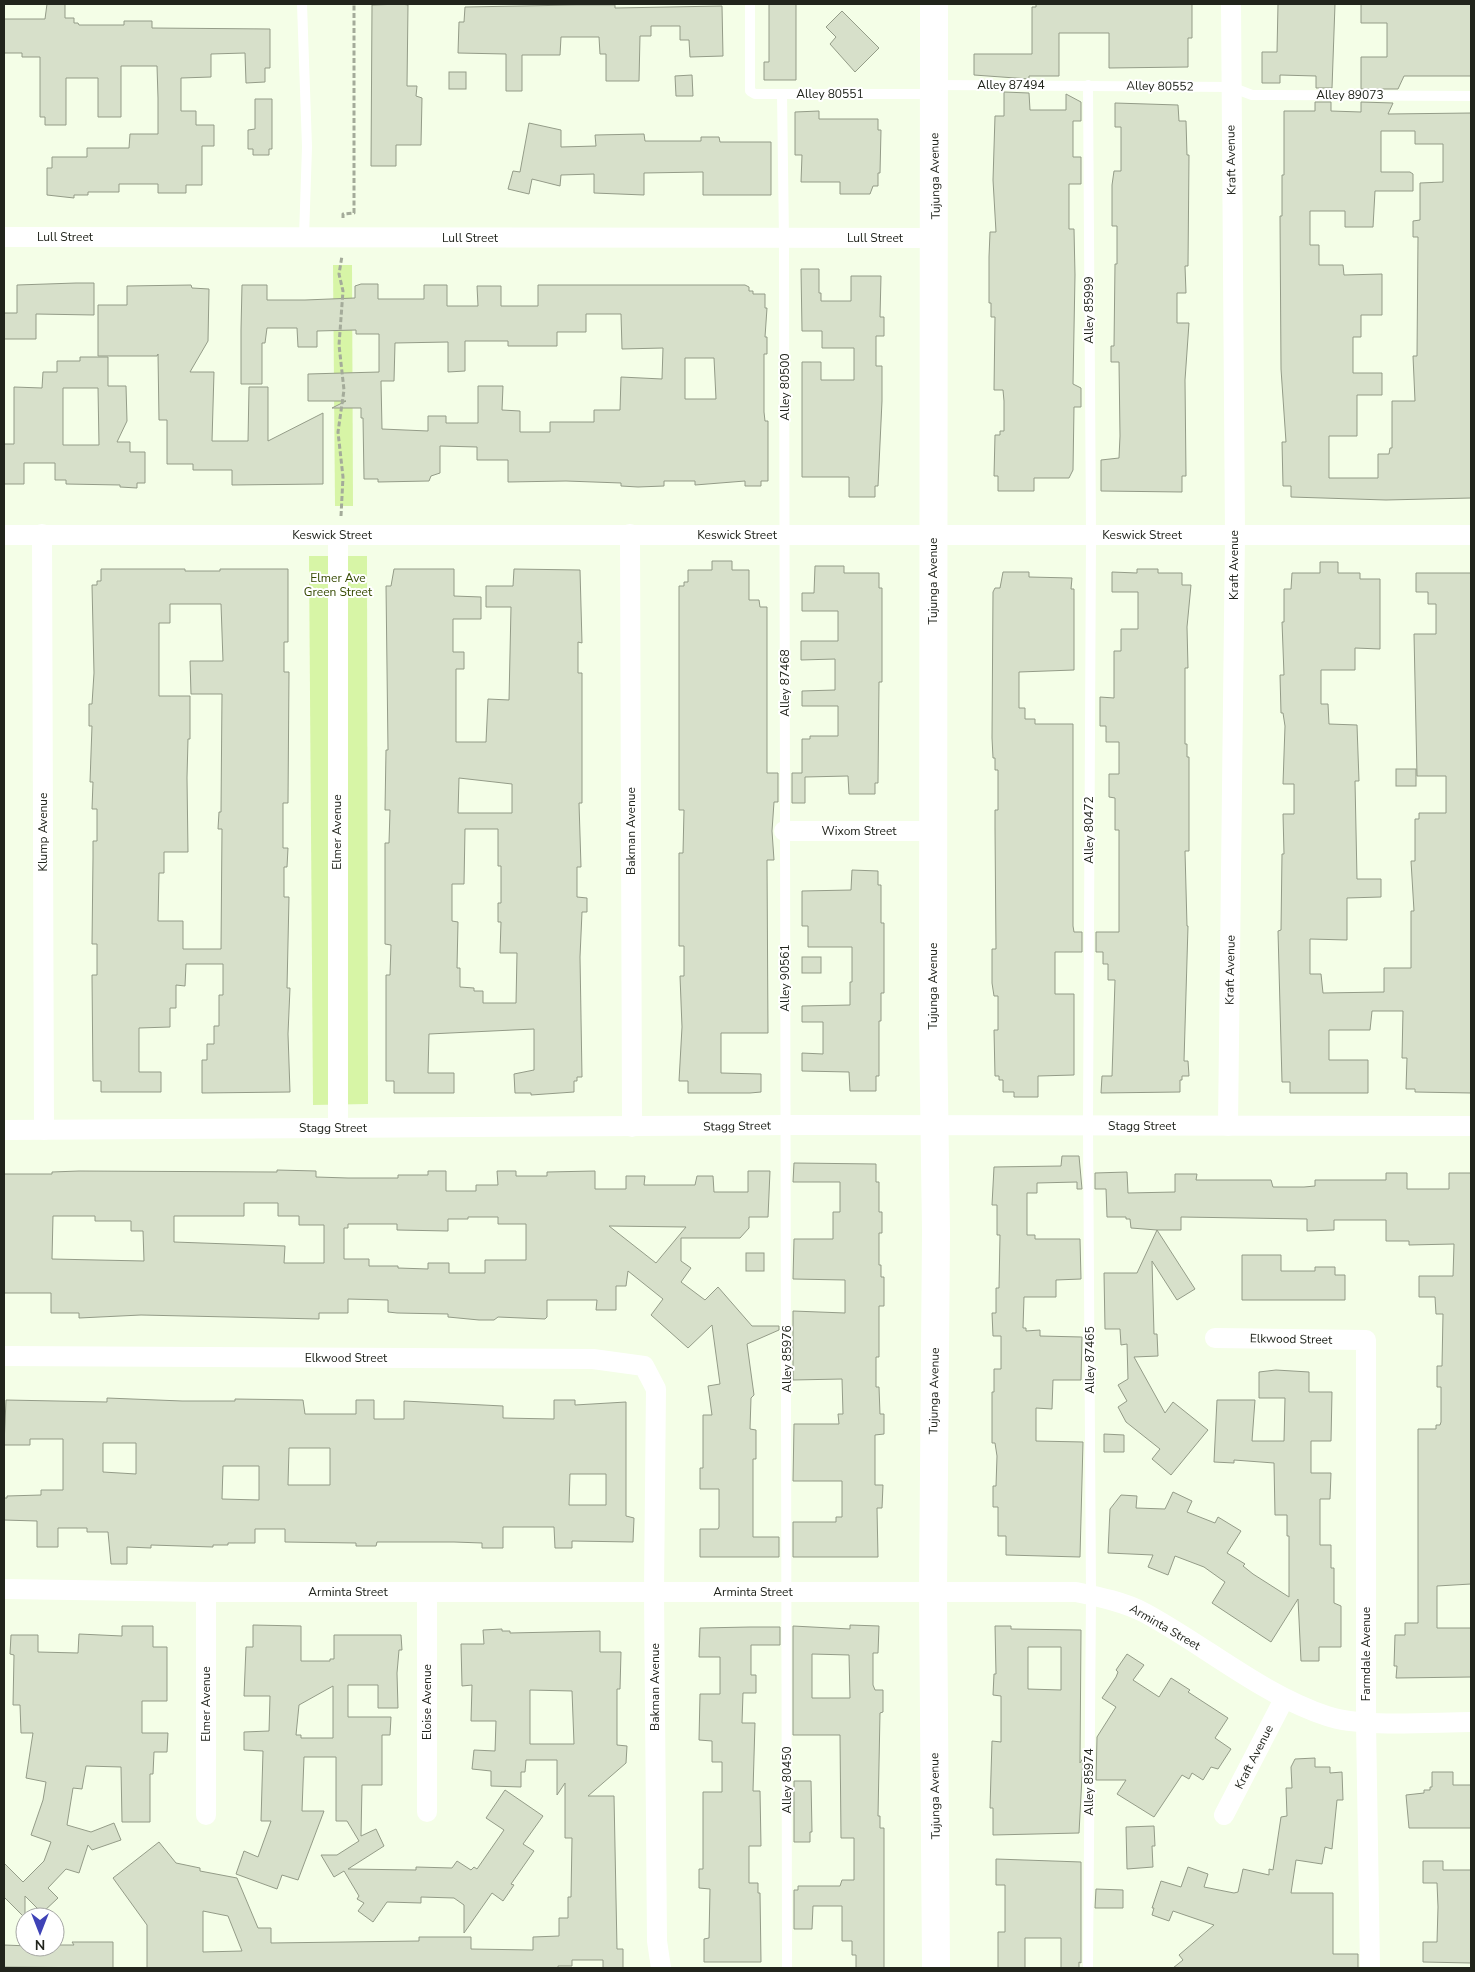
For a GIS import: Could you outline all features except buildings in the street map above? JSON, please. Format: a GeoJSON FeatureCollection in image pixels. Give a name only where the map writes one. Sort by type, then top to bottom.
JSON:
{"type":"FeatureCollection","features":[{"type":"Feature","properties":{"kind":"street","name":"Tujunga Avenue"},"geometry":{"type":"LineString","coordinates":[[934,4],[933,89],[936,238],[933,831],[936,1126],[933,1592],[936,1968]]}},
{"type":"Feature","properties":{"kind":"street","name":"Kraft Avenue"},"geometry":{"type":"LineString","coordinates":[[1228,1126],[1235,535],[1231,4]]}},
{"type":"Feature","properties":{"kind":"street","name":"Lull Street"},"geometry":{"type":"LineString","coordinates":[[4,237],[936,238]]}},
{"type":"Feature","properties":{"kind":"street","name":"Klump Avenue"},"geometry":{"type":"LineString","coordinates":[[42,534],[44,1130]]}},
{"type":"Feature","properties":{"kind":"street","name":"Bakman Avenue"},"geometry":{"type":"LineString","coordinates":[[630,534],[632,1127]]}},
{"type":"Feature","properties":{"kind":"street","name":"Keswick Street"},"geometry":{"type":"LineString","coordinates":[[4,535],[1471,535]]}},
{"type":"Feature","properties":{"kind":"street","name":"Elmer Avenue"},"geometry":{"type":"LineString","coordinates":[[338,535],[338,1128]]}},
{"type":"Feature","properties":{"kind":"street","name":"Wixom Street"},"geometry":{"type":"LineString","coordinates":[[784,831],[933,831]]}},
{"type":"Feature","properties":{"kind":"street","name":"Stagg Street"},"geometry":{"type":"LineString","coordinates":[[4,1130],[786,1125],[1471,1126]]}},
{"type":"Feature","properties":{"kind":"street","name":"Elkwood Street"},"geometry":{"type":"LineString","coordinates":[[1215,1338],[1366,1340]]}},
{"type":"Feature","properties":{"kind":"street","name":"Farmdale Avenue"},"geometry":{"type":"LineString","coordinates":[[1366,1340],[1366,1722],[1370,1968]]}},
{"type":"Feature","properties":{"kind":"street","name":"Elkwood Street"},"geometry":{"type":"LineString","coordinates":[[4,1356],[593,1359],[644,1366],[656,1389],[656,1406]]}},
{"type":"Feature","properties":{"kind":"street","name":"Bakman Avenue"},"geometry":{"type":"LineString","coordinates":[[656,1406],[654,1592],[657,1940],[661,1968]]}},
{"type":"Feature","properties":{"kind":"street","name":"Arminta Street"},"geometry":{"type":"LineString","coordinates":[[4,1589],[206,1592],[1076,1592],[1116,1601],[1144,1613],[1284,1699],[1329,1717],[1366,1722],[1471,1722]]}},
{"type":"Feature","properties":{"kind":"street","name":"Elmer Avenue"},"geometry":{"type":"LineString","coordinates":[[206,1592],[206,1815]]}},
{"type":"Feature","properties":{"kind":"street","name":"Eloise Avenue"},"geometry":{"type":"LineString","coordinates":[[427,1592],[427,1812]]}},
{"type":"Feature","properties":{"kind":"street","name":"Kraft Avenue"},"geometry":{"type":"LineString","coordinates":[[1224,1815],[1284,1699]]}},
{"type":"Feature","properties":{"kind":"lane"},"geometry":{"type":"LineString","coordinates":[[302,4],[307,147],[304,237]]}},
{"type":"Feature","properties":{"kind":"lane"},"geometry":{"type":"LineString","coordinates":[[750,4],[750,90],[754,94],[782,94]]}},
{"type":"Feature","properties":{"kind":"lane","name":"Alley 87494"},"geometry":{"type":"LineString","coordinates":[[933,89],[1088,85]]}},
{"type":"Feature","properties":{"kind":"lane","name":"Alley 80552"},"geometry":{"type":"LineString","coordinates":[[1088,85],[1231,87]]}},
{"type":"Feature","properties":{"kind":"lane","name":"Alley 85999"},"geometry":{"type":"LineString","coordinates":[[1088,85],[1091,535]]}},
{"type":"Feature","properties":{"kind":"lane","name":"Alley 89073"},"geometry":{"type":"LineString","coordinates":[[1231,87],[1252,95],[1471,96]]}},
{"type":"Feature","properties":{"kind":"lane","name":"Alley 80551"},"geometry":{"type":"LineString","coordinates":[[784,239],[782,94],[933,89]]}},
{"type":"Feature","properties":{"kind":"lane","name":"Alley 80500"},"geometry":{"type":"LineString","coordinates":[[784,239],[785,535]]}},
{"type":"Feature","properties":{"kind":"lane","name":"Alley 87468"},"geometry":{"type":"LineString","coordinates":[[784,831],[785,535]]}},
{"type":"Feature","properties":{"kind":"lane","name":"Alley 80472"},"geometry":{"type":"LineString","coordinates":[[1088,1126],[1091,535]]}},
{"type":"Feature","properties":{"kind":"lane","name":"Alley 90561"},"geometry":{"type":"LineString","coordinates":[[784,831],[786,1125]]}},
{"type":"Feature","properties":{"kind":"lane","name":"Alley 85976"},"geometry":{"type":"LineString","coordinates":[[786,1125],[787,1592]]}},
{"type":"Feature","properties":{"kind":"lane","name":"Alley 87465"},"geometry":{"type":"LineString","coordinates":[[1088,1126],[1091,1595]]}},
{"type":"Feature","properties":{"kind":"lane","name":"Alley 80450"},"geometry":{"type":"LineString","coordinates":[[787,1592],[787,1968]]}},
{"type":"Feature","properties":{"kind":"lane","name":"Alley 85974"},"geometry":{"type":"LineString","coordinates":[[1088,1968],[1091,1595]]}},
{"type":"Feature","properties":{"kind":"path"},"geometry":{"type":"LineString","coordinates":[[338,535],[343,486],[338,441],[344,390],[340,345],[343,291],[340,274],[343,214],[354,213],[354,4]]}},
{"type":"Feature","properties":{"kind":"green space"},"geometry":{"type":"Polygon","coordinates":[[[333,265],[352,265],[353,506],[335,506],[333,265]]]}},
{"type":"Feature","properties":{"kind":"green space","name":"Elmer Ave Green Street"},"geometry":{"type":"Polygon","coordinates":[[[309,556],[367,556],[368,1104],[313,1105],[309,556]]]}}]}
